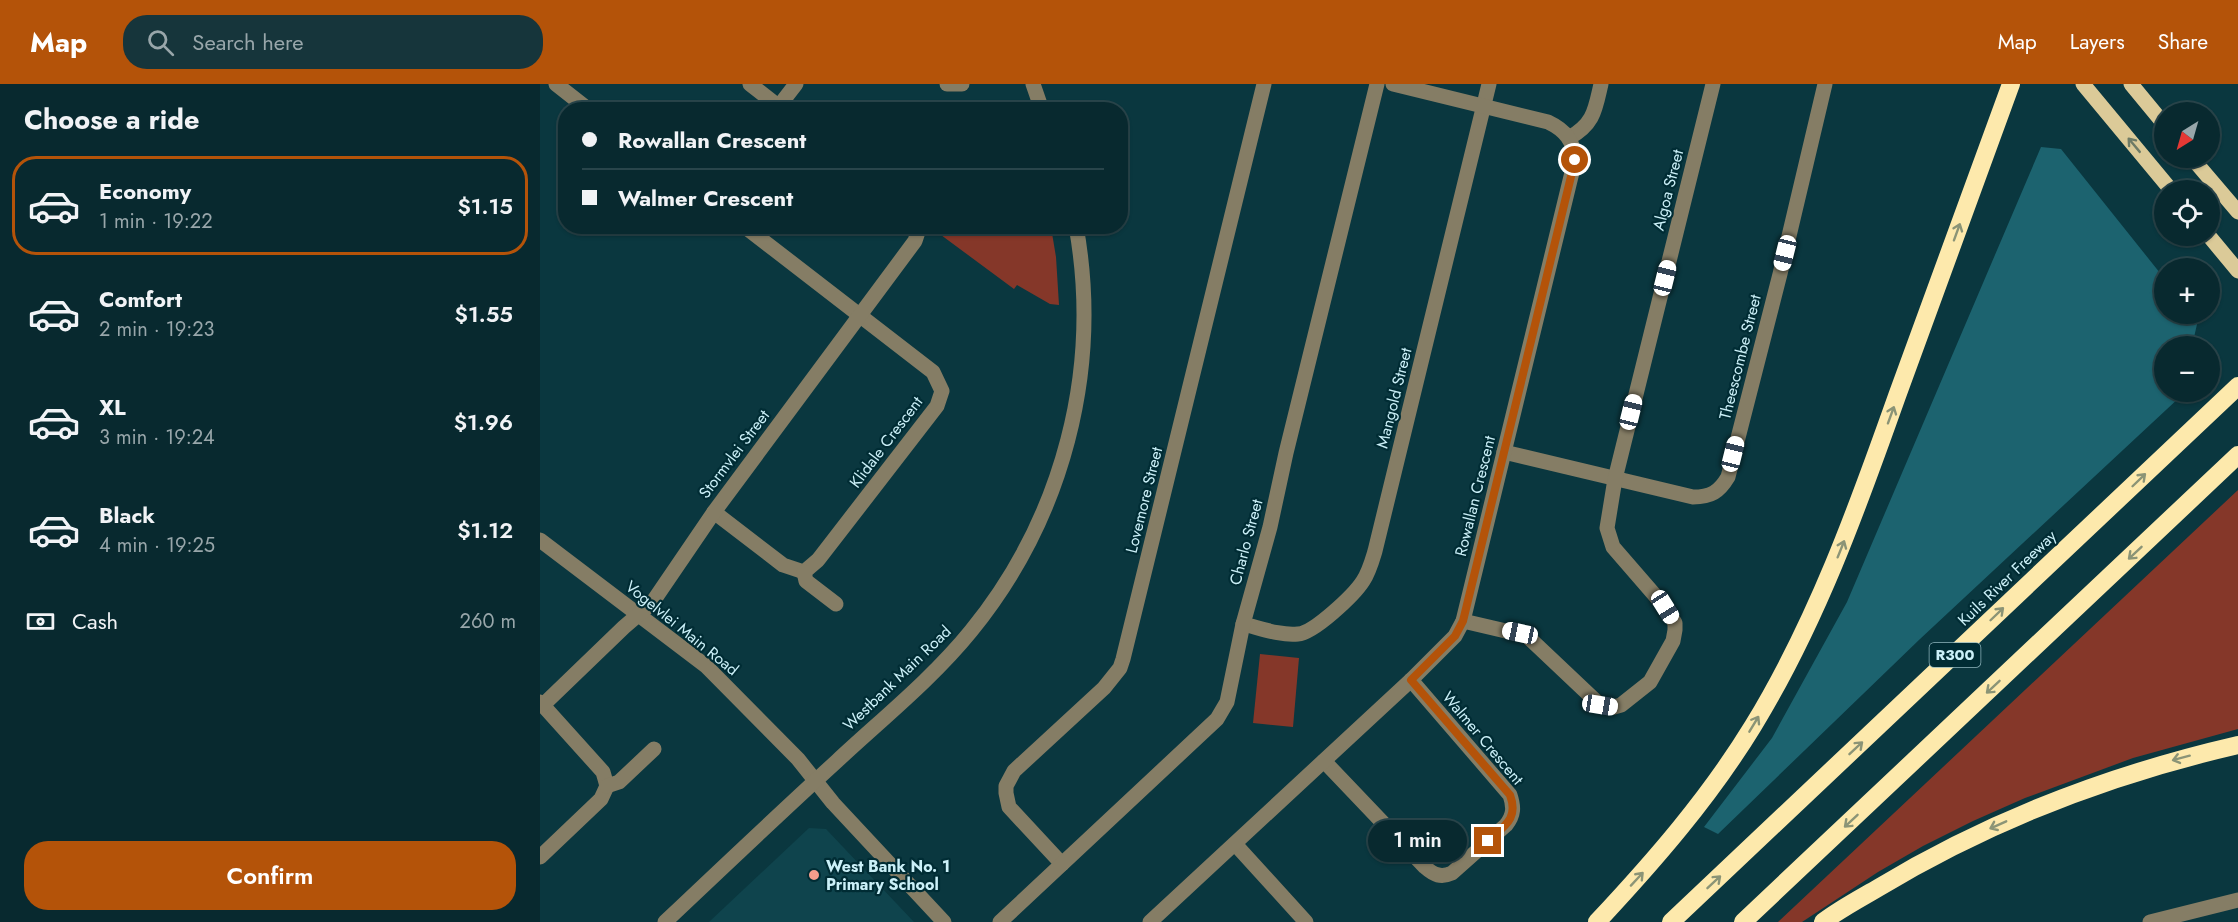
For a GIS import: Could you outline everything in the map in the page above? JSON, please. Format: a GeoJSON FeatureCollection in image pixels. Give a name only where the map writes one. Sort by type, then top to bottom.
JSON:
{"type":"FeatureCollection","features":[{"type":"Feature","properties":{"kind":"highway"},"geometry":{"type":"LineString","coordinates":[[1597,922],[1647,868],[1687,820],[1720,775],[1753,726],[1810,619],[1850,526],[2011,84]]}},
{"type":"Feature","properties":{"kind":"highway","name":"Kuils River Freeway"},"geometry":{"type":"LineString","coordinates":[[1671,922],[2238,386]]}},
{"type":"Feature","properties":{"kind":"highway","name":"R300"},"geometry":{"type":"LineString","coordinates":[[1743,922],[2238,455]]}},
{"type":"Feature","properties":{"kind":"highway"},"geometry":{"type":"LineString","coordinates":[[1823,922],[1935,855],[2044,805],[2098,784],[2181,758],[2238,745]]}},
{"type":"Feature","properties":{"kind":"main road"},"geometry":{"type":"LineString","coordinates":[[2083,84],[2164,180]]}},
{"type":"Feature","properties":{"kind":"main road"},"geometry":{"type":"LineString","coordinates":[[2131,84],[2154,112]]}},
{"type":"Feature","properties":{"kind":"main road"},"geometry":{"type":"LineString","coordinates":[[2201,168],[2238,212]]}},
{"type":"Feature","properties":{"kind":"main road"},"geometry":{"type":"LineString","coordinates":[[2217,246],[2238,271]]}},
{"type":"Feature","properties":{"kind":"street"},"geometry":{"type":"LineString","coordinates":[[556,84],[580,102]]}},
{"type":"Feature","properties":{"kind":"street"},"geometry":{"type":"LineString","coordinates":[[750,84],[773,102]]}},
{"type":"Feature","properties":{"kind":"street"},"geometry":{"type":"LineString","coordinates":[[785,102],[796,84]]}},
{"type":"Feature","properties":{"kind":"street"},"geometry":{"type":"LineString","coordinates":[[947,84],[962,84]]}},
{"type":"Feature","properties":{"kind":"street"},"geometry":{"type":"LineString","coordinates":[[1033,84],[1039,102]]}},
{"type":"Feature","properties":{"kind":"street","name":"Lovemore Street"},"geometry":{"type":"LineString","coordinates":[[1062,864],[1009,807],[1006,786],[1014,771],[1104,688],[1120,668],[1264,84]]}},
{"type":"Feature","properties":{"kind":"street","name":"Charlo Street"},"geometry":{"type":"LineString","coordinates":[[1000,922],[1217,719],[1227,702],[1243,624],[1270,526],[1377,84]]}},
{"type":"Feature","properties":{"kind":"street"},"geometry":{"type":"LineString","coordinates":[[1393,84],[1548,122],[1563,131],[1569,138],[1589,122],[1594,114],[1601,84]]}},
{"type":"Feature","properties":{"kind":"street","name":"Mangold Street"},"geometry":{"type":"LineString","coordinates":[[1243,624],[1285,634],[1306,632],[1315,627],[1352,594],[1368,571],[1376,551],[1489,84]]}},
{"type":"Feature","properties":{"kind":"street","name":"Algoa Street"},"geometry":{"type":"LineString","coordinates":[[1463,621],[1527,636],[1600,705],[1614,707],[1621,705],[1650,682],[1673,641],[1675,623],[1665,607],[1613,547],[1607,528],[1614,480],[1713,84]]}},
{"type":"Feature","properties":{"kind":"street","name":"Theescombe Street"},"geometry":{"type":"LineString","coordinates":[[1504,452],[1614,480],[1694,497],[1705,497],[1719,491],[1728,477],[1780,274],[1825,84]]}},
{"type":"Feature","properties":{"kind":"street","name":"Rowallan Crescent"},"geometry":{"type":"LineString","coordinates":[[1150,922],[1411,680],[1455,636],[1463,621],[1575,160],[1573,145],[1569,138]]}},
{"type":"Feature","properties":{"kind":"street"},"geometry":{"type":"LineString","coordinates":[[755,234],[861,315]]}},
{"type":"Feature","properties":{"kind":"street","name":"Stormvlei Street"},"geometry":{"type":"LineString","coordinates":[[542,704],[652,603],[714,512],[861,315],[915,241],[917,234]]}},
{"type":"Feature","properties":{"kind":"street","name":"Westbank Main Road"},"geometry":{"type":"LineString","coordinates":[[665,922],[922,682],[970,633],[1010,577],[1042,516],[1066,451],[1080,379],[1084,306],[1077,234]]}},
{"type":"Feature","properties":{"kind":"street","name":"Klidale Crescent"},"geometry":{"type":"LineString","coordinates":[[804,572],[818,560],[941,398],[942,391],[933,372],[861,315]]}},
{"type":"Feature","properties":{"kind":"street"},"geometry":{"type":"LineString","coordinates":[[714,512],[783,565],[804,572],[806,581],[836,604]]}},
{"type":"Feature","properties":{"kind":"street","name":"Vogelvlei Main Road"},"geometry":{"type":"LineString","coordinates":[[540,540],[706,666],[798,759],[815,781]]}},
{"type":"Feature","properties":{"kind":"street","name":"Walmer Crescent"},"geometry":{"type":"LineString","coordinates":[[1324,761],[1425,867],[1438,876],[1452,873],[1506,825],[1512,818],[1514,806],[1510,795],[1411,680]]}},
{"type":"Feature","properties":{"kind":"street"},"geometry":{"type":"LineString","coordinates":[[540,857],[601,799],[607,786],[603,772],[542,704]]}},
{"type":"Feature","properties":{"kind":"street"},"geometry":{"type":"LineString","coordinates":[[607,786],[620,782],[654,749]]}},
{"type":"Feature","properties":{"kind":"street"},"geometry":{"type":"LineString","coordinates":[[815,781],[944,922]]}},
{"type":"Feature","properties":{"kind":"street"},"geometry":{"type":"LineString","coordinates":[[1235,844],[1303,921]]}},
{"type":"Feature","properties":{"kind":"street"},"geometry":{"type":"LineString","coordinates":[[2150,922],[2175,919],[2238,900]]}},
{"type":"Feature","properties":{"kind":"shaded area"},"geometry":{"type":"Polygon","coordinates":[[[2041,147],[2061,149],[2154,265],[2154,324],[2197,324],[2194,336],[2154,336],[2154,402],[2175,402],[1920,639],[1718,834],[1704,827],[1772,738],[1847,602],[2041,147]]]}},
{"type":"Feature","properties":{"kind":"shaded area"},"geometry":{"type":"Polygon","coordinates":[[[1052,234],[1059,305],[1050,304],[1017,285],[1014,289],[941,235],[1052,234]]]}},
{"type":"Feature","properties":{"kind":"shaded area"},"geometry":{"type":"Polygon","coordinates":[[[2238,490],[2238,729],[2133,758],[2025,798],[1923,846],[1878,872],[1802,922],[1778,922],[2238,490]]]}},
{"type":"Feature","properties":{"kind":"shaded area"},"geometry":{"type":"Polygon","coordinates":[[[1260,654],[1299,658],[1293,727],[1253,723],[1260,654]]]}},
{"type":"Feature","properties":{"kind":"shaded area","name":"West Bank No. 1 Primary School"},"geometry":{"type":"Polygon","coordinates":[[[809,828],[826,829],[914,922],[709,922],[809,828]]]}},
{"type":"Feature","properties":{"kind":"place","name":"West Bank No. 1 Primary School"},"geometry":{"type":"Point","coordinates":[814,875]}},
{"type":"Feature","properties":{"kind":"route"},"geometry":{"type":"LineString","coordinates":[[1488,841],[1512,818],[1514,806],[1510,795],[1411,680],[1455,636],[1463,621],[1575,160]]}}]}
